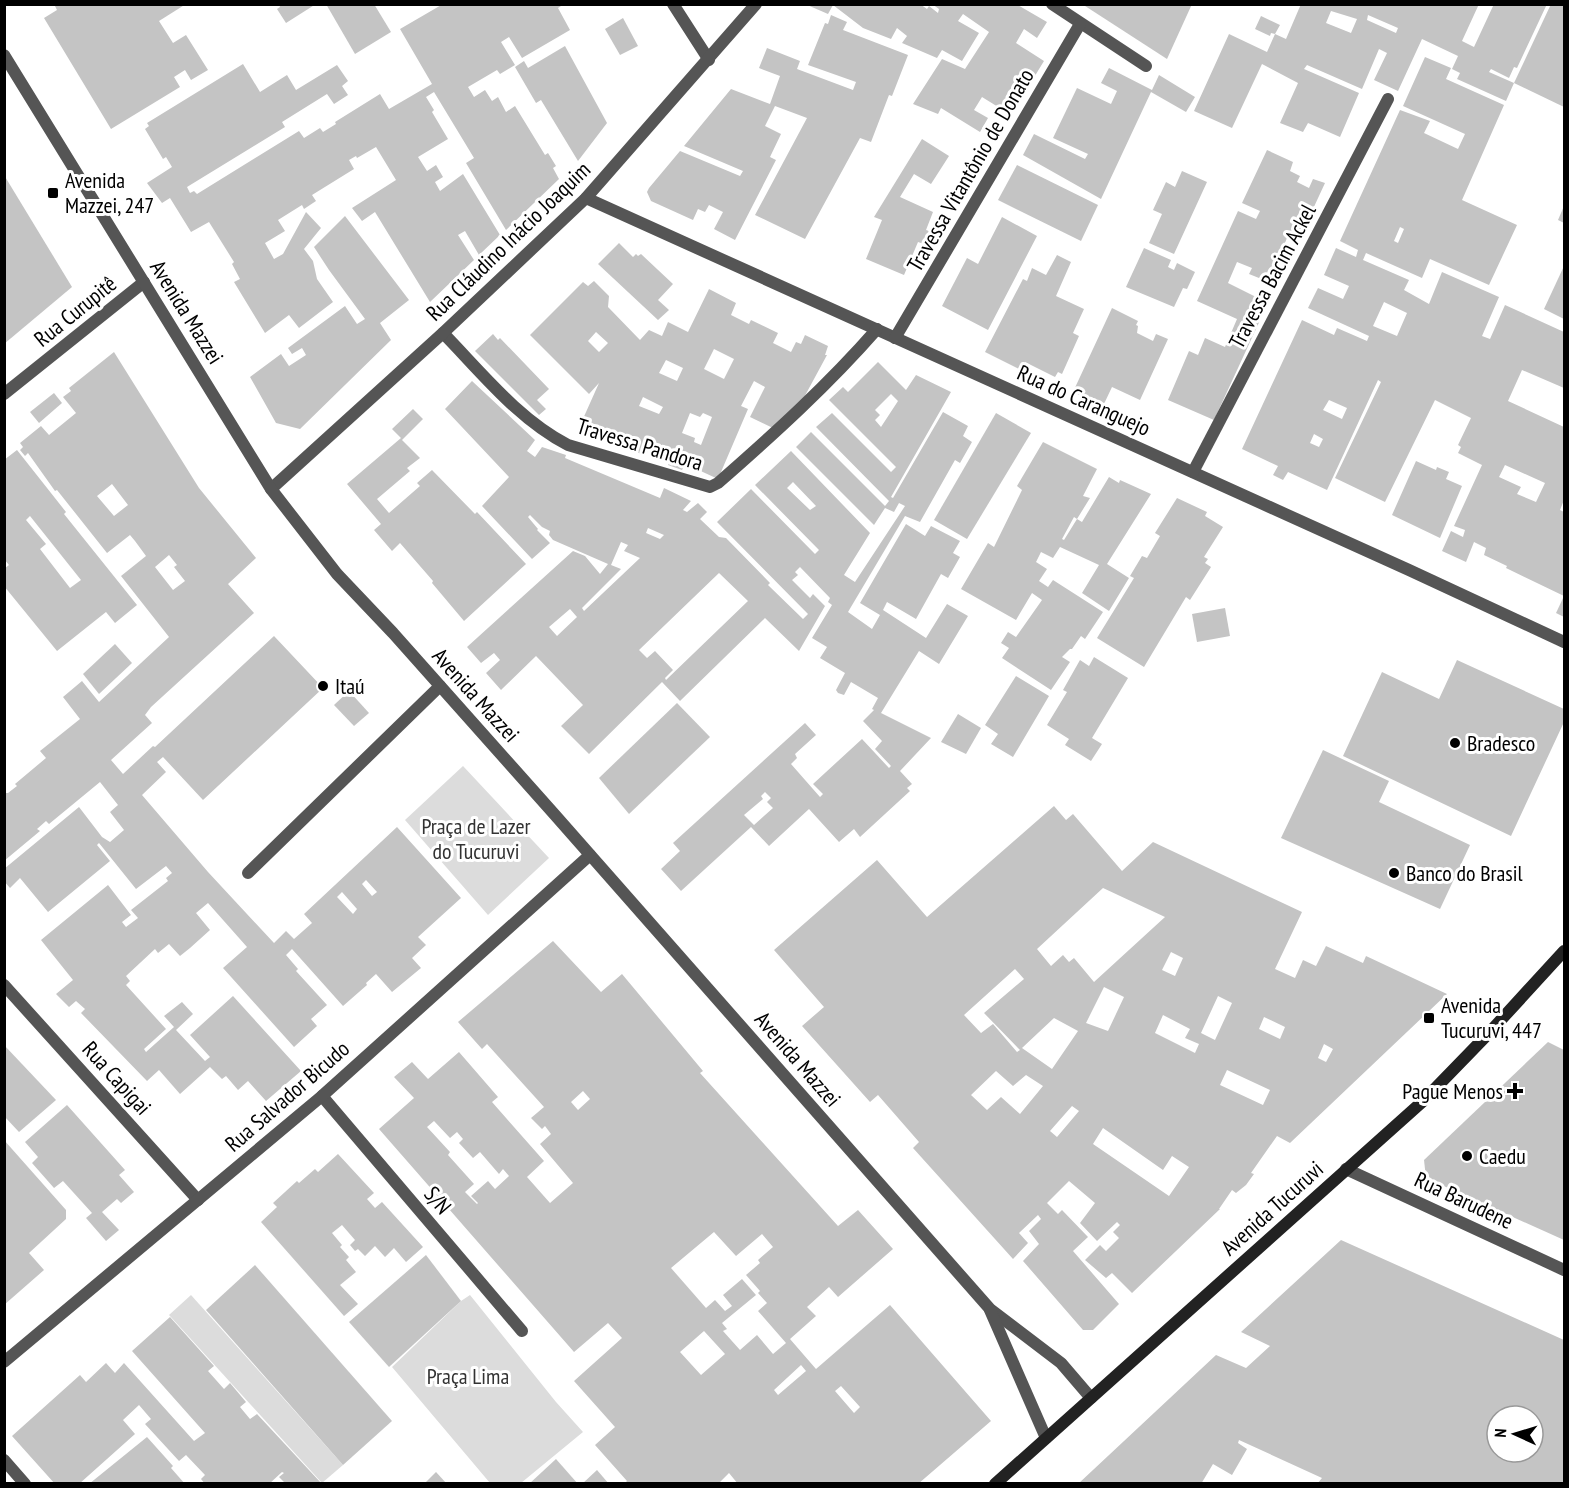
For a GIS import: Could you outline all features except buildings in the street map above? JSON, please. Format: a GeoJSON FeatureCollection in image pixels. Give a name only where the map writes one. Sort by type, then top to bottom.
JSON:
{"type":"FeatureCollection","features":[{"type":"Feature","properties":{"kind":"main road","name":"Avenida Tucuruvi"},"geometry":{"type":"LineString","coordinates":[[995,1484],[1429,1095],[1564,951]]}},
{"type":"Feature","properties":{"kind":"street"},"geometry":{"type":"LineString","coordinates":[[673,4],[709,60]]}},
{"type":"Feature","properties":{"kind":"street","name":"Rua Cláudino Inácio Joaquim"},"geometry":{"type":"LineString","coordinates":[[271,489],[443,333],[586,198],[756,4]]}},
{"type":"Feature","properties":{"kind":"street"},"geometry":{"type":"LineString","coordinates":[[1052,4],[1146,66]]}},
{"type":"Feature","properties":{"kind":"street","name":"Travessa Vitantônio de Donato"},"geometry":{"type":"LineString","coordinates":[[896,338],[1080,24]]}},
{"type":"Feature","properties":{"kind":"street","name":"Avenida Mazzei"},"geometry":{"type":"LineString","coordinates":[[4,55],[271,489],[337,574],[440,686],[990,1309],[1062,1363],[1091,1398]]}},
{"type":"Feature","properties":{"kind":"street","name":"Travessa Bacim Ackel"},"geometry":{"type":"LineString","coordinates":[[1193,472],[1388,99]]}},
{"type":"Feature","properties":{"kind":"street","name":"Rua do Caranguejo"},"geometry":{"type":"LineString","coordinates":[[586,198],[1564,642]]}},
{"type":"Feature","properties":{"kind":"street","name":"Rua Curupitê"},"geometry":{"type":"LineString","coordinates":[[4,394],[144,282]]}},
{"type":"Feature","properties":{"kind":"street","name":"Travessa Pandora"},"geometry":{"type":"LineString","coordinates":[[443,333],[524,416],[546,434],[568,445],[710,487],[718,483],[779,430],[846,365],[877,329]]}},
{"type":"Feature","properties":{"kind":"street"},"geometry":{"type":"LineString","coordinates":[[248,873],[440,686]]}},
{"type":"Feature","properties":{"kind":"street","name":"Rua Salvador Bicudo"},"geometry":{"type":"LineString","coordinates":[[4,1362],[322,1096],[590,855]]}},
{"type":"Feature","properties":{"kind":"street","name":"Rua Capigai"},"geometry":{"type":"LineString","coordinates":[[4,985],[198,1200]]}},
{"type":"Feature","properties":{"kind":"street","name":"S/N"},"geometry":{"type":"LineString","coordinates":[[322,1096],[522,1331]]}},
{"type":"Feature","properties":{"kind":"street","name":"Rua Barudene"},"geometry":{"type":"LineString","coordinates":[[1347,1169],[1564,1270]]}},
{"type":"Feature","properties":{"kind":"street","name":"Avenida Mazzei"},"geometry":{"type":"LineString","coordinates":[[990,1309],[1046,1438]]}},
{"type":"Feature","properties":{"kind":"street"},"geometry":{"type":"LineString","coordinates":[[4,1460],[25,1484]]}},
{"type":"Feature","properties":{"kind":"green space","name":"Praça de Lazer do Tucuruvi"},"geometry":{"type":"Polygon","coordinates":[[[463,766],[549,858],[488,915],[405,820],[463,766]]]}},
{"type":"Feature","properties":{"kind":"green space"},"geometry":{"type":"Polygon","coordinates":[[[191,1295],[343,1465],[322,1483],[169,1315],[191,1295]]]}},
{"type":"Feature","properties":{"kind":"green space","name":"Praça Lima"},"geometry":{"type":"Polygon","coordinates":[[[470,1295],[583,1432],[521,1483],[490,1483],[392,1367],[470,1295]]]}},
{"type":"Feature","properties":{"kind":"place","name":"Avenida Mazzei, 247"},"geometry":{"type":"Point","coordinates":[53,193]}},
{"type":"Feature","properties":{"kind":"place","name":"Itaú"},"geometry":{"type":"Point","coordinates":[323,686]}},
{"type":"Feature","properties":{"kind":"place","name":"Bradesco"},"geometry":{"type":"Point","coordinates":[1455,743]}},
{"type":"Feature","properties":{"kind":"place","name":"Banco do Brasil"},"geometry":{"type":"Point","coordinates":[1394,873]}},
{"type":"Feature","properties":{"kind":"place","name":"Avenida Tucuruvi, 447"},"geometry":{"type":"Point","coordinates":[1429,1018]}},
{"type":"Feature","properties":{"kind":"place","name":"Pague Menos"},"geometry":{"type":"Point","coordinates":[1515,1091]}},
{"type":"Feature","properties":{"kind":"place","name":"Caedu"},"geometry":{"type":"Point","coordinates":[1467,1156]}}]}
